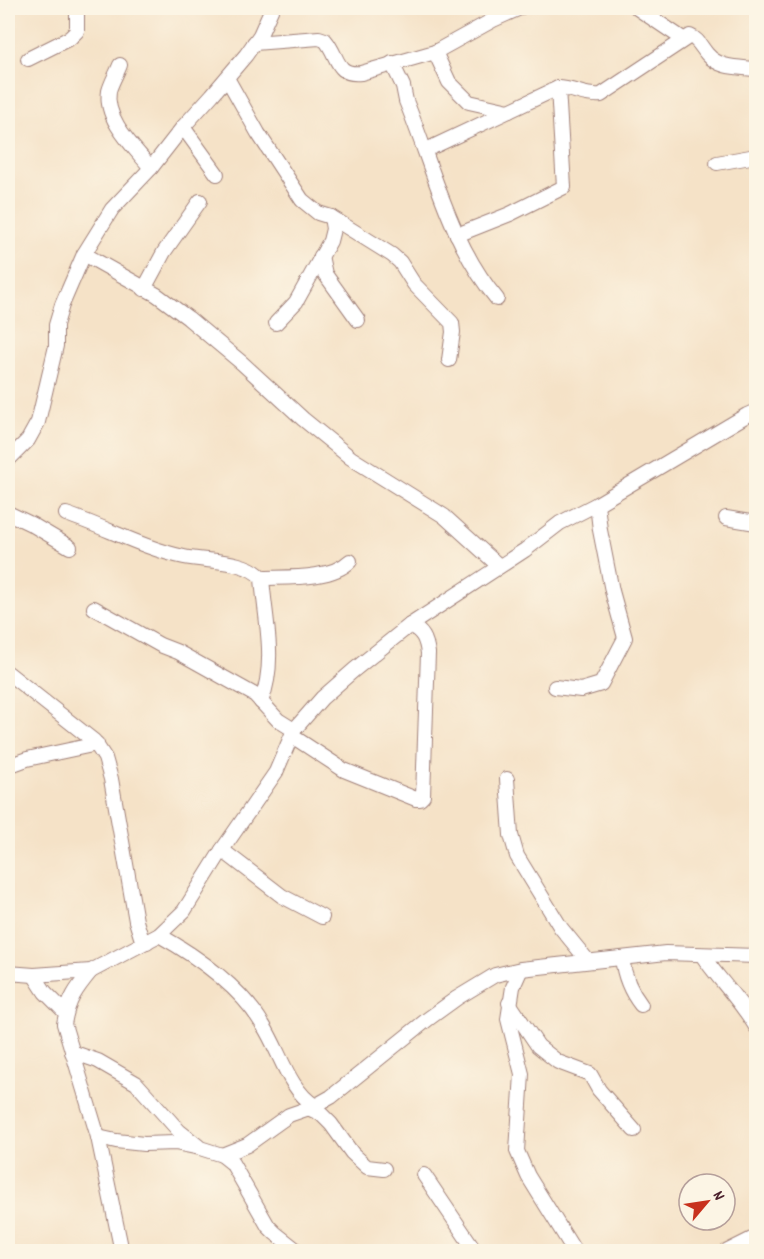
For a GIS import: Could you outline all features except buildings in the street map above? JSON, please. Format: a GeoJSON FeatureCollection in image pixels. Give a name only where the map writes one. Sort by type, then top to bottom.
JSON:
{"type":"FeatureCollection","features":[{"type":"Feature","properties":{"kind":"street"},"geometry":{"type":"LineString","coordinates":[[28,59],[70,38],[77,31],[77,8]]}},
{"type":"Feature","properties":{"kind":"street"},"geometry":{"type":"LineString","coordinates":[[8,460],[28,440],[38,422],[56,346],[56,325],[84,254],[112,209],[151,168],[183,127],[255,44],[272,8]]}},
{"type":"Feature","properties":{"kind":"street"},"geometry":{"type":"LineString","coordinates":[[255,44],[319,38],[325,40],[343,71],[349,75],[435,52],[520,8]]}},
{"type":"Feature","properties":{"kind":"street"},"geometry":{"type":"LineString","coordinates":[[637,8],[683,39]]}},
{"type":"Feature","properties":{"kind":"street"},"geometry":{"type":"LineString","coordinates":[[426,150],[558,88],[595,96],[601,95],[690,36],[719,65],[756,69]]}},
{"type":"Feature","properties":{"kind":"street"},"geometry":{"type":"LineString","coordinates":[[435,52],[449,82],[469,102],[508,111]]}},
{"type":"Feature","properties":{"kind":"street"},"geometry":{"type":"LineString","coordinates":[[393,63],[457,235],[483,283],[497,299]]}},
{"type":"Feature","properties":{"kind":"street"},"geometry":{"type":"LineString","coordinates":[[120,65],[109,91],[112,112],[118,128],[151,168]]}},
{"type":"Feature","properties":{"kind":"street"},"geometry":{"type":"LineString","coordinates":[[227,78],[258,133],[302,200],[318,213],[330,217],[392,255],[400,262],[414,284],[452,323],[453,333],[449,360]]}},
{"type":"Feature","properties":{"kind":"street"},"geometry":{"type":"LineString","coordinates":[[457,235],[510,214],[564,187],[558,88]]}},
{"type":"Feature","properties":{"kind":"street"},"geometry":{"type":"LineString","coordinates":[[183,127],[217,174]]}},
{"type":"Feature","properties":{"kind":"street"},"geometry":{"type":"LineString","coordinates":[[717,163],[756,156]]}},
{"type":"Feature","properties":{"kind":"street"},"geometry":{"type":"LineString","coordinates":[[144,289],[164,252],[200,201]]}},
{"type":"Feature","properties":{"kind":"street"},"geometry":{"type":"LineString","coordinates":[[276,323],[296,302],[333,236],[330,217]]}},
{"type":"Feature","properties":{"kind":"street"},"geometry":{"type":"LineString","coordinates":[[84,254],[157,296],[188,318],[351,458],[444,516],[499,566]]}},
{"type":"Feature","properties":{"kind":"street"},"geometry":{"type":"LineString","coordinates":[[321,256],[325,274],[358,320]]}},
{"type":"Feature","properties":{"kind":"street"},"geometry":{"type":"LineString","coordinates":[[122,1251],[98,1137],[64,1024],[67,1005],[76,989],[91,971],[153,938],[183,911],[276,772],[293,733],[322,698],[354,670],[410,625],[560,523],[597,504],[756,411]]}},
{"type":"Feature","properties":{"kind":"street"},"geometry":{"type":"LineString","coordinates":[[555,687],[581,690],[601,684],[625,638],[612,591],[597,504]]}},
{"type":"Feature","properties":{"kind":"street"},"geometry":{"type":"LineString","coordinates":[[8,513],[70,547]]}},
{"type":"Feature","properties":{"kind":"street"},"geometry":{"type":"LineString","coordinates":[[66,514],[159,550],[256,571],[262,578],[270,640],[270,663],[265,693],[261,702]]}},
{"type":"Feature","properties":{"kind":"street"},"geometry":{"type":"LineString","coordinates":[[726,518],[756,523]]}},
{"type":"Feature","properties":{"kind":"street"},"geometry":{"type":"LineString","coordinates":[[262,578],[312,576],[344,567],[350,561]]}},
{"type":"Feature","properties":{"kind":"street"},"geometry":{"type":"LineString","coordinates":[[94,608],[255,695],[293,733],[344,770],[420,799],[423,796],[428,653],[422,633],[410,625]]}},
{"type":"Feature","properties":{"kind":"street"},"geometry":{"type":"LineString","coordinates":[[8,673],[97,744],[105,758],[141,937],[153,938],[184,949],[237,993],[263,1023],[301,1095],[311,1107],[321,1114],[352,1153],[367,1167],[384,1169]]}},
{"type":"Feature","properties":{"kind":"street"},"geometry":{"type":"LineString","coordinates":[[8,766],[27,759],[97,744]]}},
{"type":"Feature","properties":{"kind":"street"},"geometry":{"type":"LineString","coordinates":[[507,779],[511,835],[517,856],[561,928],[588,961]]}},
{"type":"Feature","properties":{"kind":"street"},"geometry":{"type":"LineString","coordinates":[[222,850],[282,896],[322,917]]}},
{"type":"Feature","properties":{"kind":"street"},"geometry":{"type":"LineString","coordinates":[[222,1155],[247,1145],[290,1115],[331,1097],[457,998],[495,975],[521,969],[666,953],[756,956]]}},
{"type":"Feature","properties":{"kind":"street"},"geometry":{"type":"LineString","coordinates":[[702,955],[748,1012],[756,1026]]}},
{"type":"Feature","properties":{"kind":"street"},"geometry":{"type":"LineString","coordinates":[[622,958],[628,984],[641,1005]]}},
{"type":"Feature","properties":{"kind":"street"},"geometry":{"type":"LineString","coordinates":[[521,969],[509,1003],[510,1028],[522,1074],[517,1152],[528,1176],[575,1251]]}},
{"type":"Feature","properties":{"kind":"street"},"geometry":{"type":"LineString","coordinates":[[8,973],[34,975],[91,971]]}},
{"type":"Feature","properties":{"kind":"street"},"geometry":{"type":"LineString","coordinates":[[34,975],[45,993],[66,1014]]}},
{"type":"Feature","properties":{"kind":"street"},"geometry":{"type":"LineString","coordinates":[[509,1003],[538,1046],[558,1062],[590,1074],[599,1090],[634,1130]]}},
{"type":"Feature","properties":{"kind":"street"},"geometry":{"type":"LineString","coordinates":[[72,1052],[98,1061],[136,1083],[179,1131],[200,1148]]}},
{"type":"Feature","properties":{"kind":"street"},"geometry":{"type":"LineString","coordinates":[[98,1137],[144,1144],[175,1143],[222,1155],[236,1169],[268,1226],[299,1251]]}},
{"type":"Feature","properties":{"kind":"street"},"geometry":{"type":"LineString","coordinates":[[424,1175],[476,1251]]}},
{"type":"Feature","properties":{"kind":"street"},"geometry":{"type":"LineString","coordinates":[[726,1251],[756,1238]]}}]}
